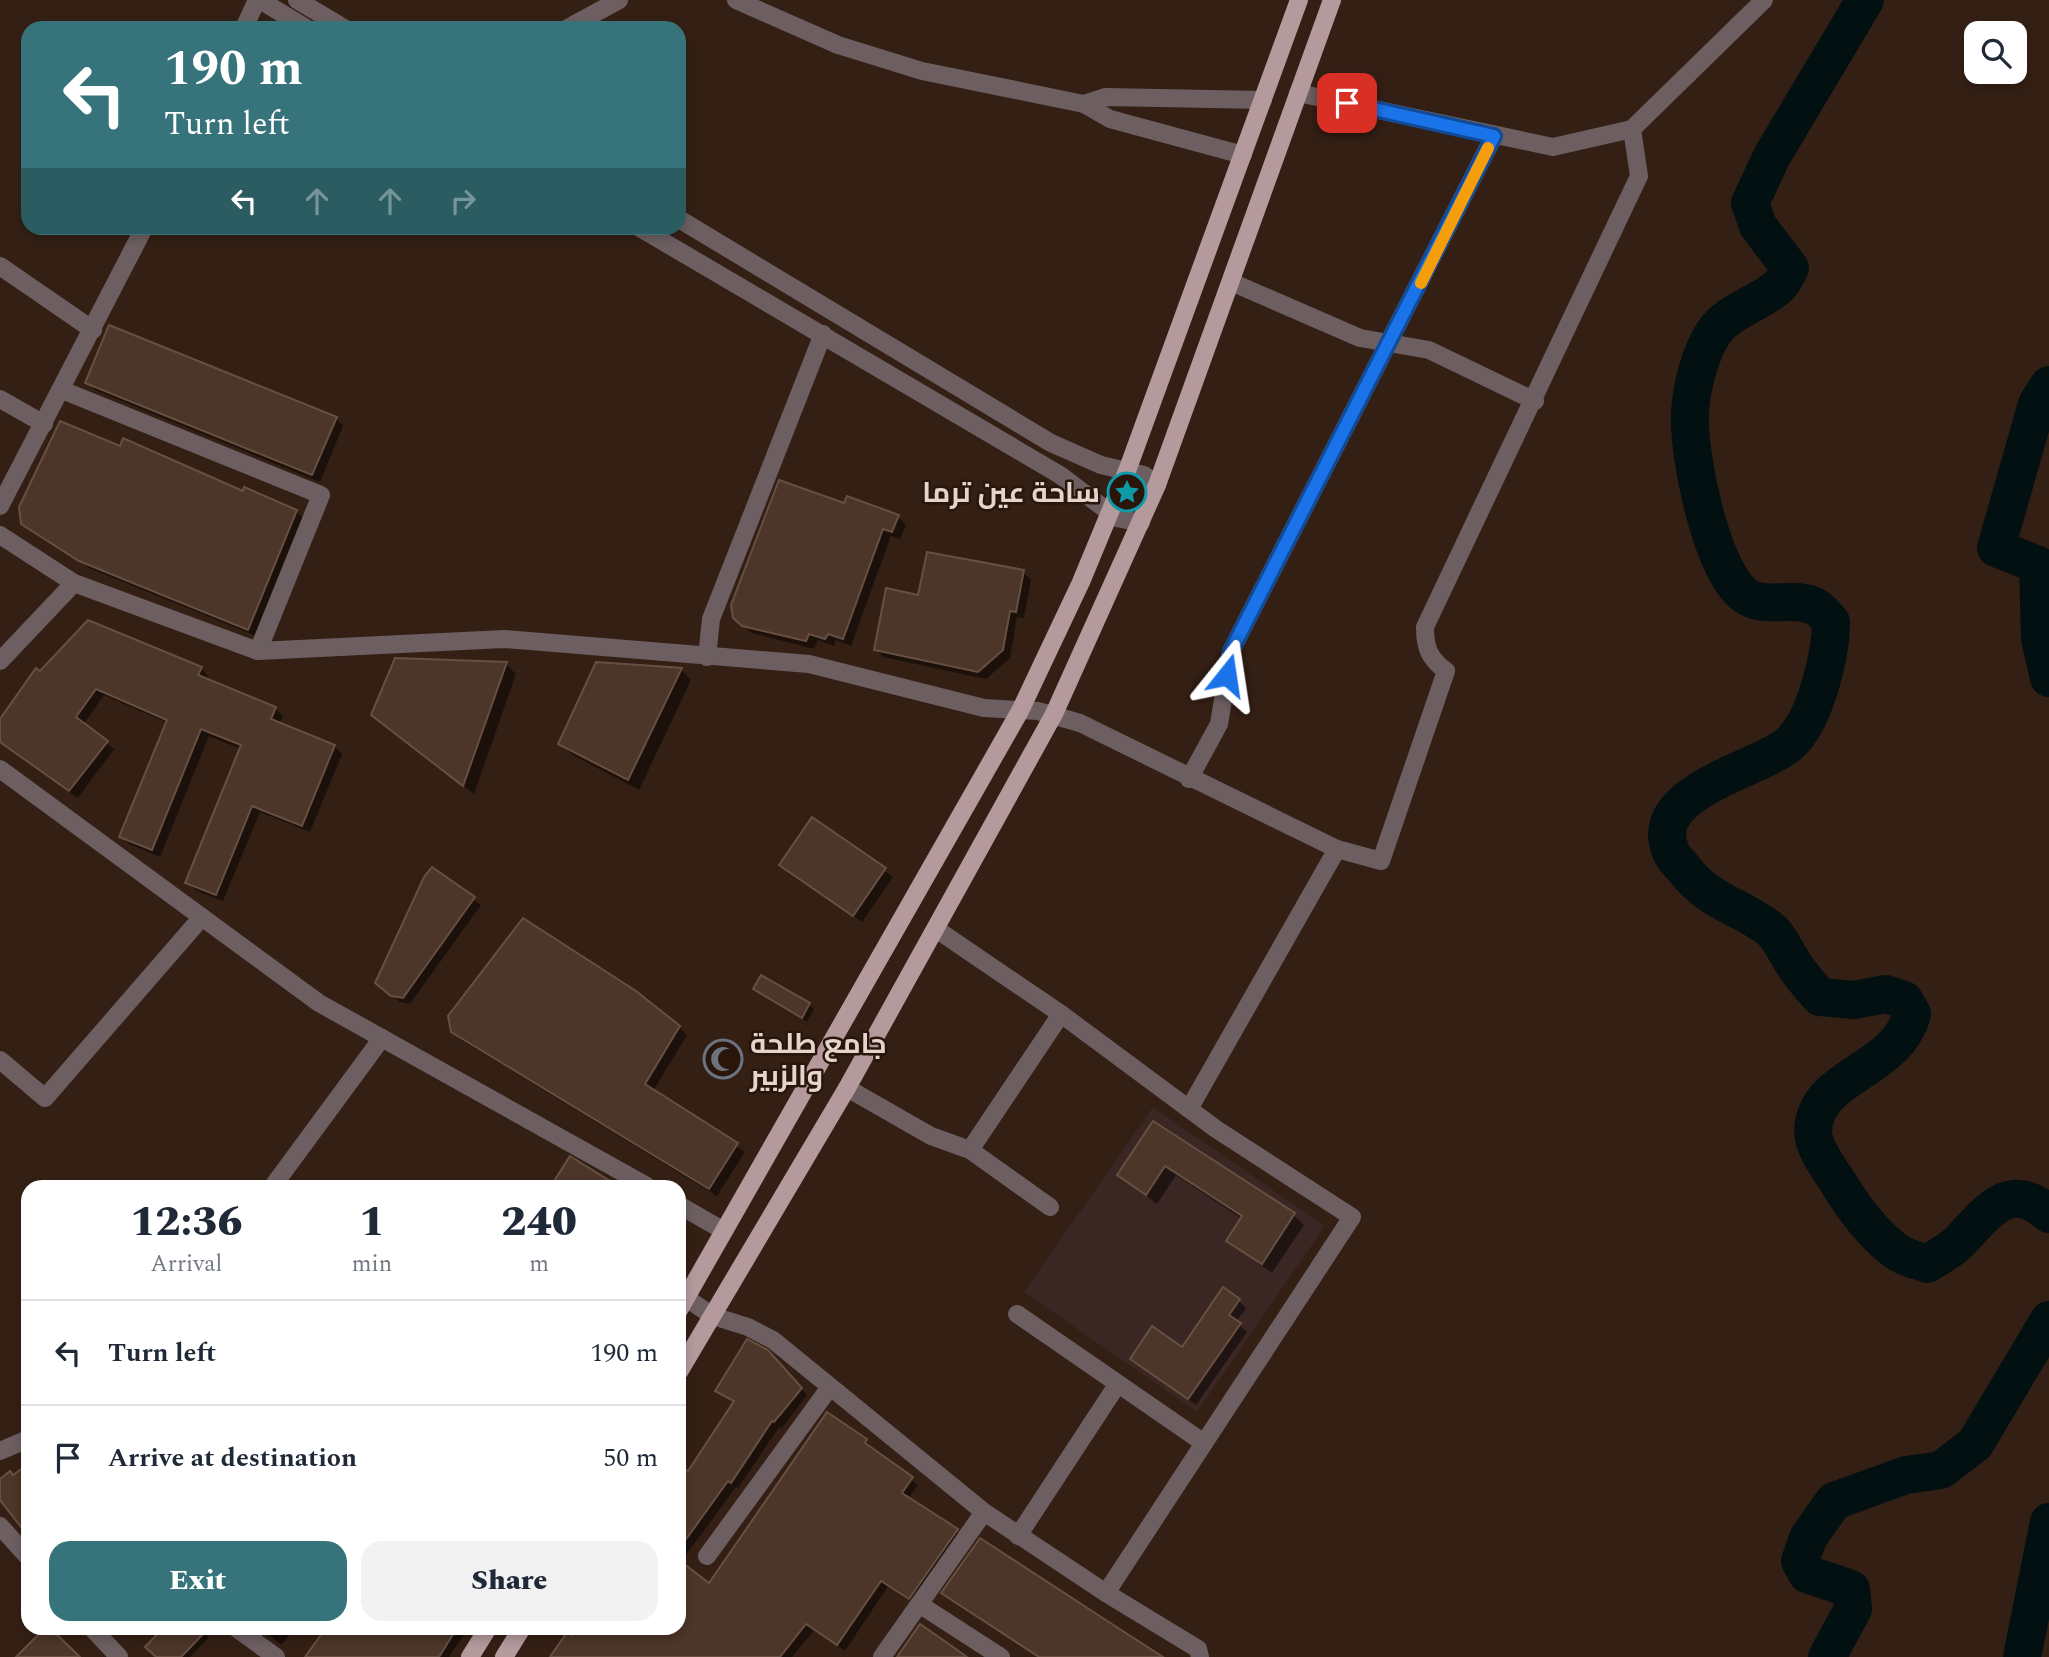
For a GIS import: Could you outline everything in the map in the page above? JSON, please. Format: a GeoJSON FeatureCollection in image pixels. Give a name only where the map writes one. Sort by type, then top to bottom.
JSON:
{"type":"FeatureCollection","features":[{"type":"Feature","properties":{"kind":"main road"},"geometry":{"type":"LineString","coordinates":[[686,1297],[1020,711],[1127,471],[1299,0]]}},
{"type":"Feature","properties":{"kind":"main road"},"geometry":{"type":"LineString","coordinates":[[686,1360],[847,1088],[1054,714],[1157,485],[1332,0]]}},
{"type":"Feature","properties":{"kind":"main road"},"geometry":{"type":"LineString","coordinates":[[470,1657],[484,1635]]}},
{"type":"Feature","properties":{"kind":"main road"},"geometry":{"type":"LineString","coordinates":[[504,1657],[518,1635]]}},
{"type":"Feature","properties":{"kind":"street"},"geometry":{"type":"LineString","coordinates":[[248,21],[259,0],[294,21]]}},
{"type":"Feature","properties":{"kind":"street"},"geometry":{"type":"LineString","coordinates":[[297,0],[332,21]]}},
{"type":"Feature","properties":{"kind":"street"},"geometry":{"type":"LineString","coordinates":[[581,21],[619,0]]}},
{"type":"Feature","properties":{"kind":"street"},"geometry":{"type":"LineString","coordinates":[[736,0],[838,45],[922,71],[1084,104],[1110,119],[1243,155]]}},
{"type":"Feature","properties":{"kind":"street"},"geometry":{"type":"LineString","coordinates":[[1298,93],[1553,148],[1632,129],[1764,0]]}},
{"type":"Feature","properties":{"kind":"street"},"geometry":{"type":"LineString","coordinates":[[1084,104],[1105,97],[1263,100]]}},
{"type":"Feature","properties":{"kind":"street"},"geometry":{"type":"LineString","coordinates":[[0,535],[74,583],[258,651],[505,639],[809,664],[984,708],[1054,714],[1080,723],[1189,779],[1337,849],[1381,861],[1446,671],[1433,662],[1425,646],[1425,627],[1535,401],[1639,176],[1632,129]]}},
{"type":"Feature","properties":{"kind":"street"},"geometry":{"type":"LineString","coordinates":[[1189,779],[1219,724],[1231,651],[1494,136]]}},
{"type":"Feature","properties":{"kind":"street"},"geometry":{"type":"LineString","coordinates":[[686,223],[1051,443],[1090,461],[1144,475],[1157,485]]}},
{"type":"Feature","properties":{"kind":"street"},"geometry":{"type":"LineString","coordinates":[[0,506],[140,235]]}},
{"type":"Feature","properties":{"kind":"street"},"geometry":{"type":"LineString","coordinates":[[652,235],[1060,475],[1110,513],[1124,521],[1142,523]]}},
{"type":"Feature","properties":{"kind":"street"},"geometry":{"type":"LineString","coordinates":[[0,266],[93,330]]}},
{"type":"Feature","properties":{"kind":"street"},"geometry":{"type":"LineString","coordinates":[[1231,282],[1360,338],[1429,350],[1535,401]]}},
{"type":"Feature","properties":{"kind":"street"},"geometry":{"type":"LineString","coordinates":[[707,657],[710,619],[823,334]]}},
{"type":"Feature","properties":{"kind":"street"},"geometry":{"type":"LineString","coordinates":[[62,390],[321,495],[258,651]]}},
{"type":"Feature","properties":{"kind":"street"},"geometry":{"type":"LineString","coordinates":[[0,399],[44,424]]}},
{"type":"Feature","properties":{"kind":"street"},"geometry":{"type":"LineString","coordinates":[[0,661],[74,583]]}},
{"type":"Feature","properties":{"kind":"street"},"geometry":{"type":"LineString","coordinates":[[0,769],[319,1003],[637,1180]]}},
{"type":"Feature","properties":{"kind":"street"},"geometry":{"type":"LineString","coordinates":[[1189,1109],[1337,849]]}},
{"type":"Feature","properties":{"kind":"street"},"geometry":{"type":"LineString","coordinates":[[0,1060],[44,1098],[202,917]]}},
{"type":"Feature","properties":{"kind":"street"},"geometry":{"type":"LineString","coordinates":[[936,929],[1061,1014],[1189,1109],[1352,1217],[1106,1593]]}},
{"type":"Feature","properties":{"kind":"street"},"geometry":{"type":"LineString","coordinates":[[970,1150],[1061,1014]]}},
{"type":"Feature","properties":{"kind":"street"},"geometry":{"type":"LineString","coordinates":[[276,1180],[382,1038]]}},
{"type":"Feature","properties":{"kind":"street"},"geometry":{"type":"LineString","coordinates":[[847,1088],[931,1136],[970,1150],[1050,1207]]}},
{"type":"Feature","properties":{"kind":"street"},"geometry":{"type":"LineString","coordinates":[[686,1209],[724,1231]]}},
{"type":"Feature","properties":{"kind":"street"},"geometry":{"type":"LineString","coordinates":[[686,1306],[761,1332],[984,1512],[1203,1654]]}},
{"type":"Feature","properties":{"kind":"street"},"geometry":{"type":"LineString","coordinates":[[1017,1314],[1204,1443]]}},
{"type":"Feature","properties":{"kind":"street"},"geometry":{"type":"LineString","coordinates":[[1018,1536],[1117,1385]]}},
{"type":"Feature","properties":{"kind":"street"},"geometry":{"type":"LineString","coordinates":[[707,1556],[831,1387]]}},
{"type":"Feature","properties":{"kind":"street"},"geometry":{"type":"LineString","coordinates":[[0,1451],[21,1442]]}},
{"type":"Feature","properties":{"kind":"street"},"geometry":{"type":"LineString","coordinates":[[882,1657],[984,1512]]}},
{"type":"Feature","properties":{"kind":"street"},"geometry":{"type":"LineString","coordinates":[[0,1526],[21,1549]]}},
{"type":"Feature","properties":{"kind":"street"},"geometry":{"type":"LineString","coordinates":[[919,1604],[1001,1657]]}},
{"type":"Feature","properties":{"kind":"street"},"geometry":{"type":"LineString","coordinates":[[99,1635],[119,1657]]}},
{"type":"Feature","properties":{"kind":"street"},"geometry":{"type":"LineString","coordinates":[[246,1635],[276,1657]]}},
{"type":"Feature","properties":{"kind":"shaded area"},"geometry":{"type":"Polygon","coordinates":[[[1153,1107],[1325,1226],[1197,1412],[1024,1292],[1153,1107]]]}},
{"type":"Feature","properties":{"kind":"building"},"geometry":{"type":"Polygon","coordinates":[[[109,325],[337,417],[312,475],[85,383],[109,325]]]}},
{"type":"Feature","properties":{"kind":"building"},"geometry":{"type":"Polygon","coordinates":[[[60,421],[120,446],[123,438],[243,491],[244,487],[297,510],[248,630],[79,561],[21,524],[19,507],[60,421]]]}},
{"type":"Feature","properties":{"kind":"building"},"geometry":{"type":"Polygon","coordinates":[[[779,480],[844,503],[847,496],[899,515],[892,532],[883,529],[843,639],[828,634],[825,639],[809,634],[806,641],[742,626],[733,618],[731,605],[779,480]]]}},
{"type":"Feature","properties":{"kind":"building"},"geometry":{"type":"Polygon","coordinates":[[[927,552],[1024,570],[1016,612],[1010,611],[1003,650],[978,672],[874,650],[886,588],[918,595],[927,552]]]}},
{"type":"Feature","properties":{"kind":"building"},"geometry":{"type":"Polygon","coordinates":[[[88,620],[202,667],[198,675],[276,707],[271,719],[335,745],[302,826],[252,806],[216,895],[185,883],[241,745],[201,729],[152,850],[119,837],[167,720],[96,689],[76,717],[108,741],[69,791],[0,742],[0,719],[36,668],[40,671],[88,620]]]}},
{"type":"Feature","properties":{"kind":"building"},"geometry":{"type":"Polygon","coordinates":[[[395,658],[507,662],[463,786],[371,715],[395,658]]]}},
{"type":"Feature","properties":{"kind":"building"},"geometry":{"type":"Polygon","coordinates":[[[596,662],[682,668],[628,780],[558,744],[596,662]]]}},
{"type":"Feature","properties":{"kind":"building"},"geometry":{"type":"Polygon","coordinates":[[[812,817],[886,868],[853,916],[779,865],[812,817]]]}},
{"type":"Feature","properties":{"kind":"building"},"geometry":{"type":"Polygon","coordinates":[[[432,867],[475,897],[403,998],[391,996],[375,983],[424,877],[432,867]]]}},
{"type":"Feature","properties":{"kind":"building"},"geometry":{"type":"Polygon","coordinates":[[[523,918],[636,991],[680,1026],[645,1084],[738,1143],[709,1189],[451,1032],[448,1016],[523,918]]]}},
{"type":"Feature","properties":{"kind":"building"},"geometry":{"type":"Polygon","coordinates":[[[761,975],[810,1003],[802,1018],[753,989],[761,975]]]}},
{"type":"Feature","properties":{"kind":"building"},"geometry":{"type":"Polygon","coordinates":[[[1153,1121],[1295,1213],[1262,1264],[1226,1241],[1242,1216],[1165,1166],[1146,1195],[1117,1175],[1153,1121]]]}},
{"type":"Feature","properties":{"kind":"building"},"geometry":{"type":"Polygon","coordinates":[[[570,1156],[608,1180],[555,1180],[570,1156]]]}},
{"type":"Feature","properties":{"kind":"building"},"geometry":{"type":"Polygon","coordinates":[[[1223,1287],[1240,1299],[1229,1315],[1241,1323],[1188,1399],[1130,1359],[1152,1326],[1182,1347],[1223,1287]]]}},
{"type":"Feature","properties":{"kind":"building"},"geometry":{"type":"Polygon","coordinates":[[[747,1339],[768,1350],[802,1388],[774,1422],[772,1421],[731,1483],[728,1481],[686,1539],[686,1470],[688,1471],[734,1401],[715,1391],[747,1339]]]}},
{"type":"Feature","properties":{"kind":"building"},"geometry":{"type":"Polygon","coordinates":[[[827,1412],[867,1439],[865,1443],[913,1477],[902,1493],[958,1529],[909,1599],[881,1581],[837,1645],[806,1624],[780,1657],[550,1657],[565,1635],[686,1635],[686,1565],[709,1583],[827,1412]]]}},
{"type":"Feature","properties":{"kind":"building"},"geometry":{"type":"Polygon","coordinates":[[[21,1469],[21,1527],[0,1500],[0,1479],[10,1471],[13,1475],[21,1469]]]}},
{"type":"Feature","properties":{"kind":"building"},"geometry":{"type":"Polygon","coordinates":[[[980,1538],[1163,1657],[1039,1657],[941,1593],[980,1538]]]}},
{"type":"Feature","properties":{"kind":"building"},"geometry":{"type":"Polygon","coordinates":[[[920,1624],[946,1642],[967,1657],[897,1657],[920,1624]]]}},
{"type":"Feature","properties":{"kind":"building"},"geometry":{"type":"Polygon","coordinates":[[[38,1635],[57,1635],[80,1657],[16,1657],[38,1635]]]}},
{"type":"Feature","properties":{"kind":"building"},"geometry":{"type":"Polygon","coordinates":[[[156,1635],[202,1635],[181,1657],[156,1657],[145,1647],[156,1635]]]}},
{"type":"Feature","properties":{"kind":"building"},"geometry":{"type":"Polygon","coordinates":[[[321,1635],[453,1635],[439,1657],[305,1657],[321,1635]]]}},
{"type":"Feature","properties":{"kind":"waterway"},"geometry":{"type":"LineString","coordinates":[[1865,0],[1772,156],[1750,203],[1758,226],[1790,268],[1772,292],[1728,318],[1714,332],[1697,371],[1690,414],[1693,455],[1703,507],[1710,533],[1729,576],[1740,591],[1757,601],[1806,603],[1822,612],[1831,622],[1825,669],[1813,705],[1798,735],[1773,755],[1730,774],[1688,799],[1674,814],[1667,831],[1672,854],[1694,880],[1714,897],[1770,929],[1820,997],[1854,1000],[1886,994],[1904,1000],[1912,1014],[1903,1034],[1890,1049],[1827,1097],[1817,1112],[1813,1131],[1819,1152],[1827,1166],[1878,1235],[1897,1252],[1927,1264],[1948,1251],[1989,1211],[2010,1199],[2022,1199],[2049,1214]]}},
{"type":"Feature","properties":{"kind":"waterway"},"geometry":{"type":"LineString","coordinates":[[2049,385],[2037,404],[1996,548],[2038,565],[2040,639],[2049,678]]}},
{"type":"Feature","properties":{"kind":"waterway"},"geometry":{"type":"LineString","coordinates":[[1827,1657],[1853,1609],[1851,1589],[1807,1574],[1800,1561],[1808,1538],[1834,1501],[1906,1475],[1941,1470],[1975,1444],[2049,1320]]}},
{"type":"Feature","properties":{"kind":"waterway"},"geometry":{"type":"LineString","coordinates":[[2022,1657],[2049,1522]]}},
{"type":"Feature","properties":{"kind":"slow traffic"},"geometry":{"type":"LineString","coordinates":[[1421,283],[1488,148]]}},
{"type":"Feature","properties":{"kind":"place","name":"ساحة عين ترما"},"geometry":{"type":"Point","coordinates":[1127,492]}},
{"type":"Feature","properties":{"kind":"place","name":"جامع طلحة والزبير"},"geometry":{"type":"Point","coordinates":[723,1059]}},
{"type":"Feature","properties":{"kind":"route"},"geometry":{"type":"LineString","coordinates":[[1227,675],[1231,651],[1494,136],[1347,103]]}}]}
